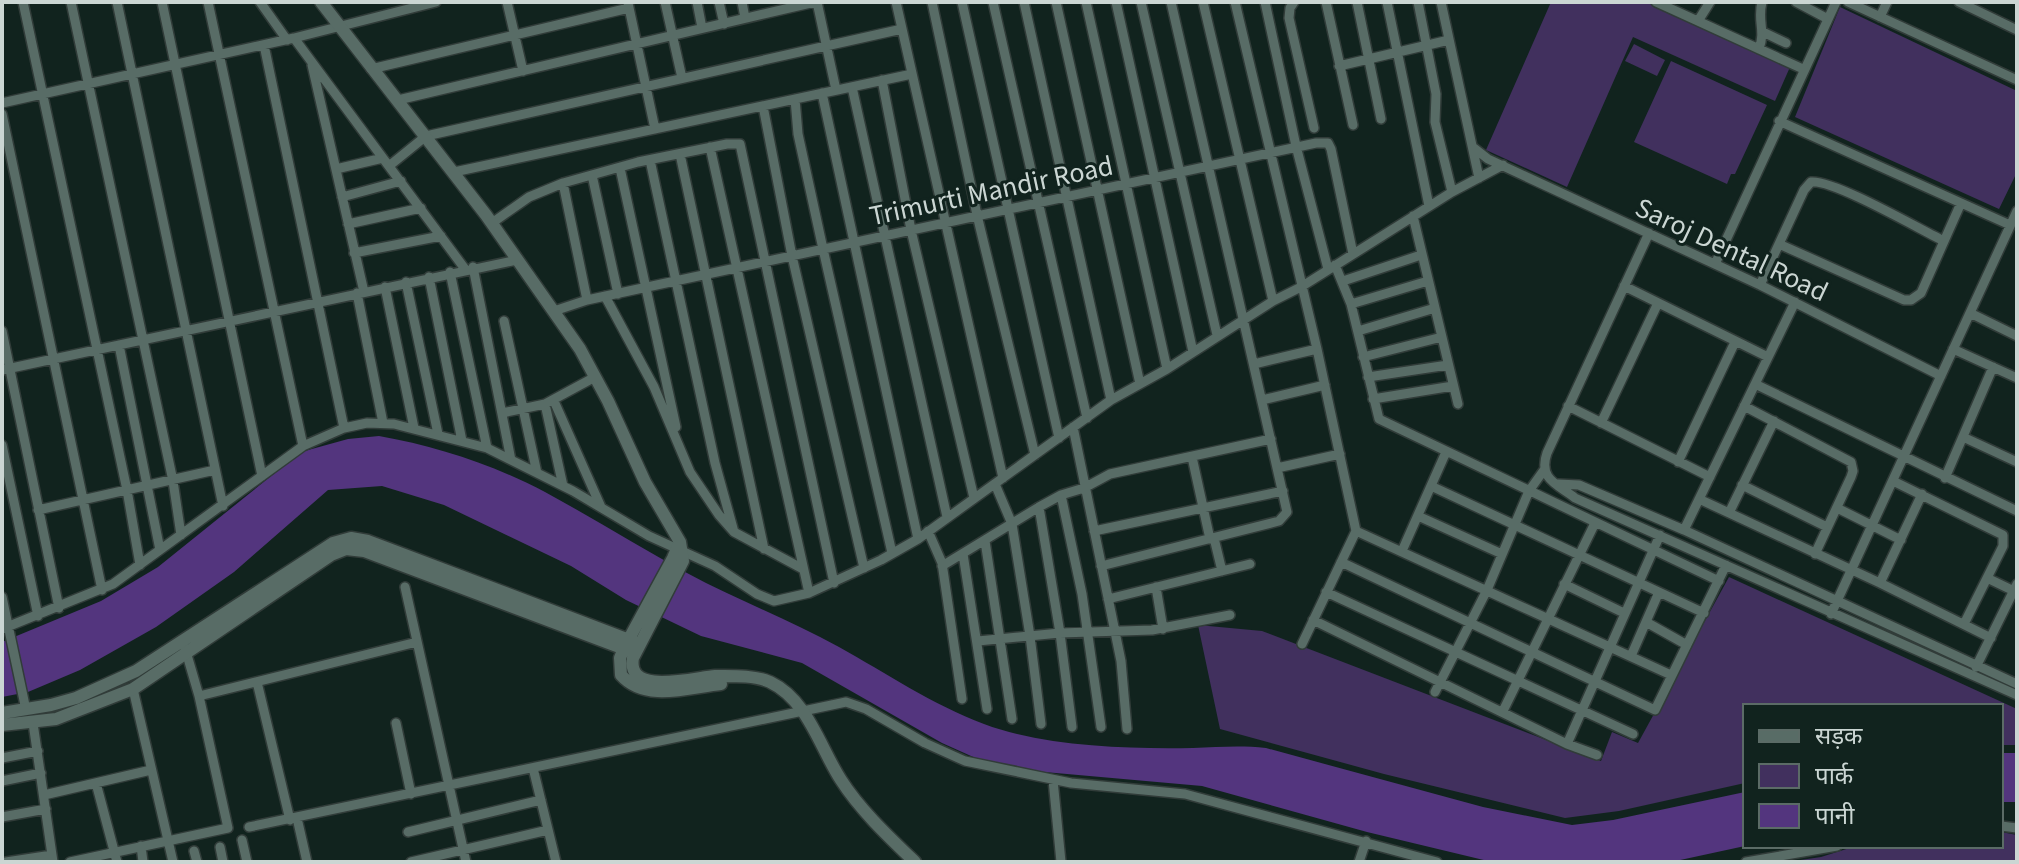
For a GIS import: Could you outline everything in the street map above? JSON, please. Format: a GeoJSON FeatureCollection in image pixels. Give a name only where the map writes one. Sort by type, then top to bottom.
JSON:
{"type":"FeatureCollection","features":[{"type":"Feature","properties":{"kind":"street"},"geometry":{"type":"LineString","coordinates":[[23,2],[98,349],[140,565]]}},
{"type":"Feature","properties":{"kind":"street"},"geometry":{"type":"LineString","coordinates":[[71,2],[173,479],[181,535]]}},
{"type":"Feature","properties":{"kind":"street"},"geometry":{"type":"LineString","coordinates":[[117,2],[223,506]]}},
{"type":"Feature","properties":{"kind":"street"},"geometry":{"type":"LineString","coordinates":[[162,2],[262,476]]}},
{"type":"Feature","properties":{"kind":"street"},"geometry":{"type":"LineString","coordinates":[[208,2],[303,446]]}},
{"type":"Feature","properties":{"kind":"street"},"geometry":{"type":"LineString","coordinates":[[260,2],[311,61],[441,236],[469,268],[511,460]]}},
{"type":"Feature","properties":{"kind":"street"},"geometry":{"type":"LineString","coordinates":[[321,2],[454,172],[554,311],[595,377],[679,552]]}},
{"type":"Feature","properties":{"kind":"street"},"geometry":{"type":"LineString","coordinates":[[2,103],[291,39],[436,2]]}},
{"type":"Feature","properties":{"kind":"street"},"geometry":{"type":"LineString","coordinates":[[507,2],[523,71]]}},
{"type":"Feature","properties":{"kind":"street"},"geometry":{"type":"LineString","coordinates":[[665,2],[682,78]]}},
{"type":"Feature","properties":{"kind":"street"},"geometry":{"type":"LineString","coordinates":[[697,2],[702,28]]}},
{"type":"Feature","properties":{"kind":"street"},"geometry":{"type":"LineString","coordinates":[[719,2],[724,24]]}},
{"type":"Feature","properties":{"kind":"street"},"geometry":{"type":"LineString","coordinates":[[742,2],[745,18]]}},
{"type":"Feature","properties":{"kind":"street"},"geometry":{"type":"LineString","coordinates":[[398,100],[724,24],[785,6],[816,2],[836,90]]}},
{"type":"Feature","properties":{"kind":"street"},"geometry":{"type":"LineString","coordinates":[[896,2],[999,481],[1012,524],[1041,724]]}},
{"type":"Feature","properties":{"kind":"street"},"geometry":{"type":"LineString","coordinates":[[932,2],[977,215],[1035,455]]}},
{"type":"Feature","properties":{"kind":"street"},"geometry":{"type":"LineString","coordinates":[[962,2],[1059,438]]}},
{"type":"Feature","properties":{"kind":"street"},"geometry":{"type":"LineString","coordinates":[[993,2],[1087,418]]}},
{"type":"Feature","properties":{"kind":"street"},"geometry":{"type":"LineString","coordinates":[[1024,2],[1111,400]]}},
{"type":"Feature","properties":{"kind":"street"},"geometry":{"type":"LineString","coordinates":[[1056,2],[1140,384]]}},
{"type":"Feature","properties":{"kind":"street"},"geometry":{"type":"LineString","coordinates":[[1086,2],[1167,369]]}},
{"type":"Feature","properties":{"kind":"street"},"geometry":{"type":"LineString","coordinates":[[1116,2],[1193,352]]}},
{"type":"Feature","properties":{"kind":"street"},"geometry":{"type":"LineString","coordinates":[[1141,2],[1217,335]]}},
{"type":"Feature","properties":{"kind":"street"},"geometry":{"type":"LineString","coordinates":[[1101,566],[1283,519],[1287,512],[1171,2]]}},
{"type":"Feature","properties":{"kind":"street"},"geometry":{"type":"LineString","coordinates":[[1203,2],[1273,301]]}},
{"type":"Feature","properties":{"kind":"street"},"geometry":{"type":"LineString","coordinates":[[1235,2],[1317,349],[1356,531],[1302,644]]}},
{"type":"Feature","properties":{"kind":"street"},"geometry":{"type":"LineString","coordinates":[[1265,2],[1296,146],[1331,267],[1343,281],[1351,304],[1379,419],[1719,581]]}},
{"type":"Feature","properties":{"kind":"street"},"geometry":{"type":"LineString","coordinates":[[1294,2],[1289,18],[1314,128]]}},
{"type":"Feature","properties":{"kind":"street"},"geometry":{"type":"LineString","coordinates":[[1326,2],[1353,125]]}},
{"type":"Feature","properties":{"kind":"street"},"geometry":{"type":"LineString","coordinates":[[1357,2],[1381,119]]}},
{"type":"Feature","properties":{"kind":"street"},"geometry":{"type":"LineString","coordinates":[[1387,2],[1429,206]]}},
{"type":"Feature","properties":{"kind":"street"},"geometry":{"type":"LineString","coordinates":[[1418,2],[1436,94],[1435,122],[1452,192]]}},
{"type":"Feature","properties":{"kind":"street"},"geometry":{"type":"LineString","coordinates":[[1441,2],[1479,178]]}},
{"type":"Feature","properties":{"kind":"street"},"geometry":{"type":"LineString","coordinates":[[1656,2],[1803,69]]}},
{"type":"Feature","properties":{"kind":"street"},"geometry":{"type":"LineString","coordinates":[[1698,21],[1710,2]]}},
{"type":"Feature","properties":{"kind":"street"},"geometry":{"type":"LineString","coordinates":[[1759,49],[1765,33],[1759,14],[1762,2]]}},
{"type":"Feature","properties":{"kind":"street"},"geometry":{"type":"LineString","coordinates":[[1796,2],[1828,19]]}},
{"type":"Feature","properties":{"kind":"street"},"geometry":{"type":"LineString","coordinates":[[1715,264],[1836,2]]}},
{"type":"Feature","properties":{"kind":"street"},"geometry":{"type":"LineString","coordinates":[[1848,2],[2017,80]]}},
{"type":"Feature","properties":{"kind":"street"},"geometry":{"type":"LineString","coordinates":[[1880,17],[1887,2]]}},
{"type":"Feature","properties":{"kind":"street"},"geometry":{"type":"LineString","coordinates":[[1959,2],[2017,30]]}},
{"type":"Feature","properties":{"kind":"street"},"geometry":{"type":"LineString","coordinates":[[371,69],[628,5],[655,129]]}},
{"type":"Feature","properties":{"kind":"street"},"geometry":{"type":"LineString","coordinates":[[336,169],[386,162],[426,136],[902,29]]}},
{"type":"Feature","properties":{"kind":"street"},"geometry":{"type":"LineString","coordinates":[[1765,33],[1786,43]]}},
{"type":"Feature","properties":{"kind":"street"},"geometry":{"type":"LineString","coordinates":[[1339,66],[1449,40]]}},
{"type":"Feature","properties":{"kind":"street"},"geometry":{"type":"LineString","coordinates":[[264,45],[344,428]]}},
{"type":"Feature","properties":{"kind":"street"},"geometry":{"type":"LineString","coordinates":[[311,61],[354,253],[383,423]]}},
{"type":"Feature","properties":{"kind":"street"},"geometry":{"type":"LineString","coordinates":[[454,172],[912,74]]}},
{"type":"Feature","properties":{"kind":"street"},"geometry":{"type":"LineString","coordinates":[[882,80],[911,230],[974,498]]}},
{"type":"Feature","properties":{"kind":"street"},"geometry":{"type":"LineString","coordinates":[[852,87],[947,517]]}},
{"type":"Feature","properties":{"kind":"street"},"geometry":{"type":"LineString","coordinates":[[822,93],[918,539]]}},
{"type":"Feature","properties":{"kind":"street"},"geometry":{"type":"LineString","coordinates":[[795,99],[798,134],[892,553]]}},
{"type":"Feature","properties":{"kind":"street"},"geometry":{"type":"LineString","coordinates":[[763,106],[792,256],[864,568]]}},
{"type":"Feature","properties":{"kind":"street"},"geometry":{"type":"LineString","coordinates":[[2,114],[102,590]]}},
{"type":"Feature","properties":{"kind":"street"},"geometry":{"type":"LineString","coordinates":[[1779,121],[2010,225]]}},
{"type":"Feature","properties":{"kind":"street"},"geometry":{"type":"LineString","coordinates":[[492,223],[529,197],[563,183],[650,160],[736,142],[740,144],[834,583]]}},
{"type":"Feature","properties":{"kind":"street","name":"Trimurti Mandir Road"},"geometry":{"type":"LineString","coordinates":[[554,311],[605,296],[1324,142],[1330,145],[1353,254]]}},
{"type":"Feature","properties":{"kind":"street"},"geometry":{"type":"LineString","coordinates":[[710,147],[809,593]]}},
{"type":"Feature","properties":{"kind":"street","name":"Saroj Dental Road"},"geometry":{"type":"LineString","coordinates":[[1474,148],[1482,156],[1760,285],[1941,376]]}},
{"type":"Feature","properties":{"kind":"street"},"geometry":{"type":"LineString","coordinates":[[680,154],[764,549]]}},
{"type":"Feature","properties":{"kind":"street"},"geometry":{"type":"LineString","coordinates":[[650,160],[715,463],[734,532]]}},
{"type":"Feature","properties":{"kind":"street"},"geometry":{"type":"LineString","coordinates":[[7,631],[102,590],[303,446],[344,428],[383,423],[487,448],[563,486],[679,552],[715,566],[747,588],[774,601],[809,593],[918,539],[1111,400],[1167,369],[1244,318],[1301,287],[1452,192],[1503,165]]}},
{"type":"Feature","properties":{"kind":"street"},"geometry":{"type":"LineString","coordinates":[[620,168],[681,453]]}},
{"type":"Feature","properties":{"kind":"street"},"geometry":{"type":"LineString","coordinates":[[592,175],[618,294]]}},
{"type":"Feature","properties":{"kind":"street"},"geometry":{"type":"LineString","coordinates":[[342,197],[401,181]]}},
{"type":"Feature","properties":{"kind":"street"},"geometry":{"type":"LineString","coordinates":[[1760,285],[1807,184],[1816,181],[1855,196],[1944,241]]}},
{"type":"Feature","properties":{"kind":"street"},"geometry":{"type":"LineString","coordinates":[[563,183],[587,300]]}},
{"type":"Feature","properties":{"kind":"street"},"geometry":{"type":"LineString","coordinates":[[1779,244],[1904,300],[1911,300],[1921,293],[1961,203]]}},
{"type":"Feature","properties":{"kind":"street"},"geometry":{"type":"LineString","coordinates":[[348,224],[421,208]]}},
{"type":"Feature","properties":{"kind":"street"},"geometry":{"type":"LineString","coordinates":[[1831,614],[2017,211]]}},
{"type":"Feature","properties":{"kind":"street"},"geometry":{"type":"LineString","coordinates":[[1413,216],[1458,404]]}},
{"type":"Feature","properties":{"kind":"street"},"geometry":{"type":"LineString","coordinates":[[1435,692],[1487,590],[1529,491],[1544,470],[1547,453],[1649,233]]}},
{"type":"Feature","properties":{"kind":"street"},"geometry":{"type":"LineString","coordinates":[[354,253],[441,236]]}},
{"type":"Feature","properties":{"kind":"street"},"geometry":{"type":"LineString","coordinates":[[1343,281],[1421,255]]}},
{"type":"Feature","properties":{"kind":"street"},"geometry":{"type":"LineString","coordinates":[[6,369],[517,260]]}},
{"type":"Feature","properties":{"kind":"street"},"geometry":{"type":"LineString","coordinates":[[450,272],[487,448]]}},
{"type":"Feature","properties":{"kind":"street"},"geometry":{"type":"LineString","coordinates":[[429,277],[462,441]]}},
{"type":"Feature","properties":{"kind":"street"},"geometry":{"type":"LineString","coordinates":[[1351,304],[1428,281]]}},
{"type":"Feature","properties":{"kind":"street"},"geometry":{"type":"LineString","coordinates":[[406,282],[438,434]]}},
{"type":"Feature","properties":{"kind":"street"},"geometry":{"type":"LineString","coordinates":[[1624,286],[1768,357]]}},
{"type":"Feature","properties":{"kind":"street"},"geometry":{"type":"LineString","coordinates":[[385,287],[414,428]]}},
{"type":"Feature","properties":{"kind":"street"},"geometry":{"type":"LineString","coordinates":[[605,296],[654,387],[681,453],[719,515],[734,532],[803,569]]}},
{"type":"Feature","properties":{"kind":"street"},"geometry":{"type":"LineString","coordinates":[[1684,530],[1795,302]]}},
{"type":"Feature","properties":{"kind":"street"},"geometry":{"type":"LineString","coordinates":[[1601,423],[1658,303]]}},
{"type":"Feature","properties":{"kind":"street"},"geometry":{"type":"LineString","coordinates":[[1358,331],[1435,308]]}},
{"type":"Feature","properties":{"kind":"street"},"geometry":{"type":"LineString","coordinates":[[1970,313],[2014,334],[2017,321]]}},
{"type":"Feature","properties":{"kind":"street"},"geometry":{"type":"LineString","coordinates":[[504,321],[537,473]]}},
{"type":"Feature","properties":{"kind":"street"},"geometry":{"type":"LineString","coordinates":[[2,331],[6,369],[59,608]]}},
{"type":"Feature","properties":{"kind":"street"},"geometry":{"type":"LineString","coordinates":[[1363,357],[1442,337]]}},
{"type":"Feature","properties":{"kind":"street"},"geometry":{"type":"LineString","coordinates":[[1678,462],[1735,342]]}},
{"type":"Feature","properties":{"kind":"street"},"geometry":{"type":"LineString","coordinates":[[119,345],[160,550]]}},
{"type":"Feature","properties":{"kind":"street"},"geometry":{"type":"LineString","coordinates":[[1254,364],[1317,349]]}},
{"type":"Feature","properties":{"kind":"street"},"geometry":{"type":"LineString","coordinates":[[1953,349],[2017,378]]}},
{"type":"Feature","properties":{"kind":"street"},"geometry":{"type":"LineString","coordinates":[[1368,377],[1448,365]]}},
{"type":"Feature","properties":{"kind":"street"},"geometry":{"type":"LineString","coordinates":[[1945,478],[1993,367]]}},
{"type":"Feature","properties":{"kind":"street"},"geometry":{"type":"LineString","coordinates":[[502,413],[549,402],[595,377]]}},
{"type":"Feature","properties":{"kind":"street"},"geometry":{"type":"LineString","coordinates":[[1755,384],[2017,511]]}},
{"type":"Feature","properties":{"kind":"street"},"geometry":{"type":"LineString","coordinates":[[1262,400],[1325,385]]}},
{"type":"Feature","properties":{"kind":"street"},"geometry":{"type":"LineString","coordinates":[[1373,399],[1453,386]]}},
{"type":"Feature","properties":{"kind":"street"},"geometry":{"type":"LineString","coordinates":[[549,402],[563,486]]}},
{"type":"Feature","properties":{"kind":"street"},"geometry":{"type":"LineString","coordinates":[[549,402],[601,507]]}},
{"type":"Feature","properties":{"kind":"street"},"geometry":{"type":"LineString","coordinates":[[1568,406],[1710,477]]}},
{"type":"Feature","properties":{"kind":"street"},"geometry":{"type":"LineString","coordinates":[[1744,406],[1851,462],[1853,471],[1815,554]]}},
{"type":"Feature","properties":{"kind":"street"},"geometry":{"type":"LineString","coordinates":[[1729,513],[1774,421]]}},
{"type":"Feature","properties":{"kind":"street"},"geometry":{"type":"LineString","coordinates":[[1073,427],[1116,631],[1125,687],[1127,729]]}},
{"type":"Feature","properties":{"kind":"street"},"geometry":{"type":"LineString","coordinates":[[1963,437],[2017,462]]}},
{"type":"Feature","properties":{"kind":"street"},"geometry":{"type":"LineString","coordinates":[[942,566],[1061,495],[1121,471],[1271,439]]}},
{"type":"Feature","properties":{"kind":"street"},"geometry":{"type":"LineString","coordinates":[[2,445],[38,616]]}},
{"type":"Feature","properties":{"kind":"street"},"geometry":{"type":"LineString","coordinates":[[1402,551],[1446,452]]}},
{"type":"Feature","properties":{"kind":"street"},"geometry":{"type":"LineString","coordinates":[[1277,468],[1340,454]]}},
{"type":"Feature","properties":{"kind":"street"},"geometry":{"type":"LineString","coordinates":[[1192,457],[1222,571]]}},
{"type":"Feature","properties":{"kind":"street"},"geometry":{"type":"LineString","coordinates":[[38,510],[215,470]]}},
{"type":"Feature","properties":{"kind":"street"},"geometry":{"type":"LineString","coordinates":[[1544,470],[1575,498],[2017,695]]}},
{"type":"Feature","properties":{"kind":"street"},"geometry":{"type":"LineString","coordinates":[[1893,481],[2003,535],[2003,546],[1964,624]]}},
{"type":"Feature","properties":{"kind":"street"},"geometry":{"type":"LineString","coordinates":[[1558,484],[1579,485],[1684,530],[2017,684]]}},
{"type":"Feature","properties":{"kind":"street"},"geometry":{"type":"LineString","coordinates":[[1742,485],[1827,527]]}},
{"type":"Feature","properties":{"kind":"street"},"geometry":{"type":"LineString","coordinates":[[1431,486],[1704,613]]}},
{"type":"Feature","properties":{"kind":"street"},"geometry":{"type":"LineString","coordinates":[[1094,531],[1283,491]]}},
{"type":"Feature","properties":{"kind":"street"},"geometry":{"type":"LineString","coordinates":[[1880,583],[1922,494]]}},
{"type":"Feature","properties":{"kind":"street"},"geometry":{"type":"LineString","coordinates":[[1061,495],[1088,632],[1101,727]]}},
{"type":"Feature","properties":{"kind":"street"},"geometry":{"type":"LineString","coordinates":[[1699,499],[1991,638]]}},
{"type":"Feature","properties":{"kind":"street"},"geometry":{"type":"LineString","coordinates":[[1039,507],[1072,727]]}},
{"type":"Feature","properties":{"kind":"street"},"geometry":{"type":"LineString","coordinates":[[1837,508],[1901,540]]}},
{"type":"Feature","properties":{"kind":"street"},"geometry":{"type":"LineString","coordinates":[[1418,516],[1502,554]]}},
{"type":"Feature","properties":{"kind":"street"},"geometry":{"type":"LineString","coordinates":[[1503,711],[1595,523]]}},
{"type":"Feature","properties":{"kind":"street"},"geometry":{"type":"LineString","coordinates":[[928,531],[942,566],[962,699]]}},
{"type":"Feature","properties":{"kind":"street"},"geometry":{"type":"LineString","coordinates":[[1356,531],[1671,675]]}},
{"type":"Feature","properties":{"kind":"street"},"geometry":{"type":"LineString","coordinates":[[1567,744],[1592,681],[1660,535]]}},
{"type":"Feature","properties":{"kind":"street"},"geometry":{"type":"LineString","coordinates":[[985,541],[1012,719]]}},
{"type":"Feature","properties":{"kind":"street"},"geometry":{"type":"LineString","coordinates":[[2,713],[25,704],[76,698],[106,685],[184,647],[331,555],[354,549],[632,646]]}},
{"type":"Feature","properties":{"kind":"street"},"geometry":{"type":"LineString","coordinates":[[679,552],[632,646],[633,668],[641,678],[668,683],[701,677],[740,677],[770,682],[802,711],[843,783],[915,862]]}},
{"type":"Feature","properties":{"kind":"street"},"geometry":{"type":"LineString","coordinates":[[963,554],[987,709]]}},
{"type":"Feature","properties":{"kind":"street"},"geometry":{"type":"LineString","coordinates":[[1341,562],[1655,710],[1726,565]]}},
{"type":"Feature","properties":{"kind":"street"},"geometry":{"type":"LineString","coordinates":[[1108,599],[1250,564]]}},
{"type":"Feature","properties":{"kind":"street"},"geometry":{"type":"LineString","coordinates":[[1972,676],[2015,587],[1987,578]]}},
{"type":"Feature","properties":{"kind":"street"},"geometry":{"type":"LineString","coordinates":[[1564,584],[1624,613]]}},
{"type":"Feature","properties":{"kind":"street"},"geometry":{"type":"LineString","coordinates":[[405,587],[466,862]]}},
{"type":"Feature","properties":{"kind":"street"},"geometry":{"type":"LineString","coordinates":[[1156,587],[1163,629]]}},
{"type":"Feature","properties":{"kind":"street"},"geometry":{"type":"LineString","coordinates":[[1326,592],[1633,734]]}},
{"type":"Feature","properties":{"kind":"street"},"geometry":{"type":"LineString","coordinates":[[1631,656],[1659,592]]}},
{"type":"Feature","properties":{"kind":"street"},"geometry":{"type":"LineString","coordinates":[[2,597],[25,704]]}},
{"type":"Feature","properties":{"kind":"street"},"geometry":{"type":"LineString","coordinates":[[978,641],[1060,633],[1163,629],[1230,615]]}},
{"type":"Feature","properties":{"kind":"street"},"geometry":{"type":"LineString","coordinates":[[1313,620],[1567,744],[1597,755]]}},
{"type":"Feature","properties":{"kind":"street"},"geometry":{"type":"LineString","coordinates":[[1646,622],[1687,645]]}},
{"type":"Feature","properties":{"kind":"street"},"geometry":{"type":"LineString","coordinates":[[199,696],[417,642]]}},
{"type":"Feature","properties":{"kind":"street"},"geometry":{"type":"LineString","coordinates":[[2,725],[56,719],[133,689],[184,647]]}},
{"type":"Feature","properties":{"kind":"street"},"geometry":{"type":"LineString","coordinates":[[70,862],[116,857],[141,846],[228,828],[199,696],[184,647]]}},
{"type":"Feature","properties":{"kind":"street"},"geometry":{"type":"LineString","coordinates":[[257,682],[307,862]]}},
{"type":"Feature","properties":{"kind":"street"},"geometry":{"type":"LineString","coordinates":[[133,689],[173,862]]}},
{"type":"Feature","properties":{"kind":"street"},"geometry":{"type":"LineString","coordinates":[[249,827],[846,702],[855,703],[947,754],[999,769],[1053,780],[1185,794],[1437,862]]}},
{"type":"Feature","properties":{"kind":"street"},"geometry":{"type":"LineString","coordinates":[[6,862],[52,859],[33,723]]}},
{"type":"Feature","properties":{"kind":"street"},"geometry":{"type":"LineString","coordinates":[[396,723],[411,794]]}},
{"type":"Feature","properties":{"kind":"street"},"geometry":{"type":"LineString","coordinates":[[2,758],[38,751]]}},
{"type":"Feature","properties":{"kind":"street"},"geometry":{"type":"LineString","coordinates":[[533,768],[556,862]]}},
{"type":"Feature","properties":{"kind":"street"},"geometry":{"type":"LineString","coordinates":[[44,795],[151,770]]}},
{"type":"Feature","properties":{"kind":"street"},"geometry":{"type":"LineString","coordinates":[[2,781],[41,773]]}},
{"type":"Feature","properties":{"kind":"street"},"geometry":{"type":"LineString","coordinates":[[1053,780],[1061,862]]}},
{"type":"Feature","properties":{"kind":"street"},"geometry":{"type":"LineString","coordinates":[[96,783],[116,857]]}},
{"type":"Feature","properties":{"kind":"street"},"geometry":{"type":"LineString","coordinates":[[408,832],[541,800]]}},
{"type":"Feature","properties":{"kind":"street"},"geometry":{"type":"LineString","coordinates":[[2,817],[46,809]]}},
{"type":"Feature","properties":{"kind":"street"},"geometry":{"type":"LineString","coordinates":[[418,861],[548,830]]}},
{"type":"Feature","properties":{"kind":"street"},"geometry":{"type":"LineString","coordinates":[[242,840],[247,862]]}},
{"type":"Feature","properties":{"kind":"street"},"geometry":{"type":"LineString","coordinates":[[1359,862],[1366,841]]}},
{"type":"Feature","properties":{"kind":"street"},"geometry":{"type":"LineString","coordinates":[[141,846],[143,862]]}},
{"type":"Feature","properties":{"kind":"street"},"geometry":{"type":"LineString","coordinates":[[220,847],[223,862]]}},
{"type":"Feature","properties":{"kind":"street"},"geometry":{"type":"LineString","coordinates":[[1746,862],[1826,848]]}},
{"type":"Feature","properties":{"kind":"green space"},"geometry":{"type":"Polygon","coordinates":[[[1551,2],[1646,2],[1790,67],[1775,101],[1633,37],[1567,187],[1486,150],[1551,2]]]}},
{"type":"Feature","properties":{"kind":"green space"},"geometry":{"type":"Polygon","coordinates":[[[1840,7],[2017,91],[2017,172],[1999,209],[1795,117],[1840,7]]]}},
{"type":"Feature","properties":{"kind":"green space"},"geometry":{"type":"Polygon","coordinates":[[[1634,44],[1665,60],[1657,76],[1625,61],[1634,44]]]}},
{"type":"Feature","properties":{"kind":"green space"},"geometry":{"type":"Polygon","coordinates":[[[1671,61],[1767,105],[1735,174],[1731,174],[1727,184],[1634,142],[1671,61]]]}},
{"type":"Feature","properties":{"kind":"green space"},"geometry":{"type":"Polygon","coordinates":[[[1729,577],[2017,709],[2017,745],[2003,745],[2003,704],[1743,704],[1743,783],[1619,811],[1565,818],[1384,774],[1220,729],[1198,625],[1262,631],[1601,761],[1612,732],[1638,743],[1729,577]]]}},
{"type":"Feature","properties":{"kind":"green space"},"geometry":{"type":"Polygon","coordinates":[[[2003,832],[2017,835],[2017,862],[1787,862],[1821,857],[1850,848],[2003,848],[2003,832]]]}},
{"type":"Feature","properties":{"kind":"water"},"geometry":{"type":"Polygon","coordinates":[[[379,436],[422,445],[506,473],[687,573],[820,637],[928,698],[1008,732],[1060,742],[1114,747],[1266,748],[1483,807],[1572,825],[1613,820],[1743,792],[1743,846],[1671,862],[1492,862],[1367,832],[1202,786],[1022,770],[980,760],[942,743],[802,663],[701,636],[626,600],[571,566],[444,505],[382,486],[328,490],[234,572],[156,627],[80,670],[28,692],[2,697],[2,642],[101,601],[158,567],[301,452],[348,439],[379,436]]]}},
{"type":"Feature","properties":{"kind":"water"},"geometry":{"type":"Polygon","coordinates":[[[2003,753],[2017,753],[2017,802],[2003,802],[2003,753]]]}}]}
